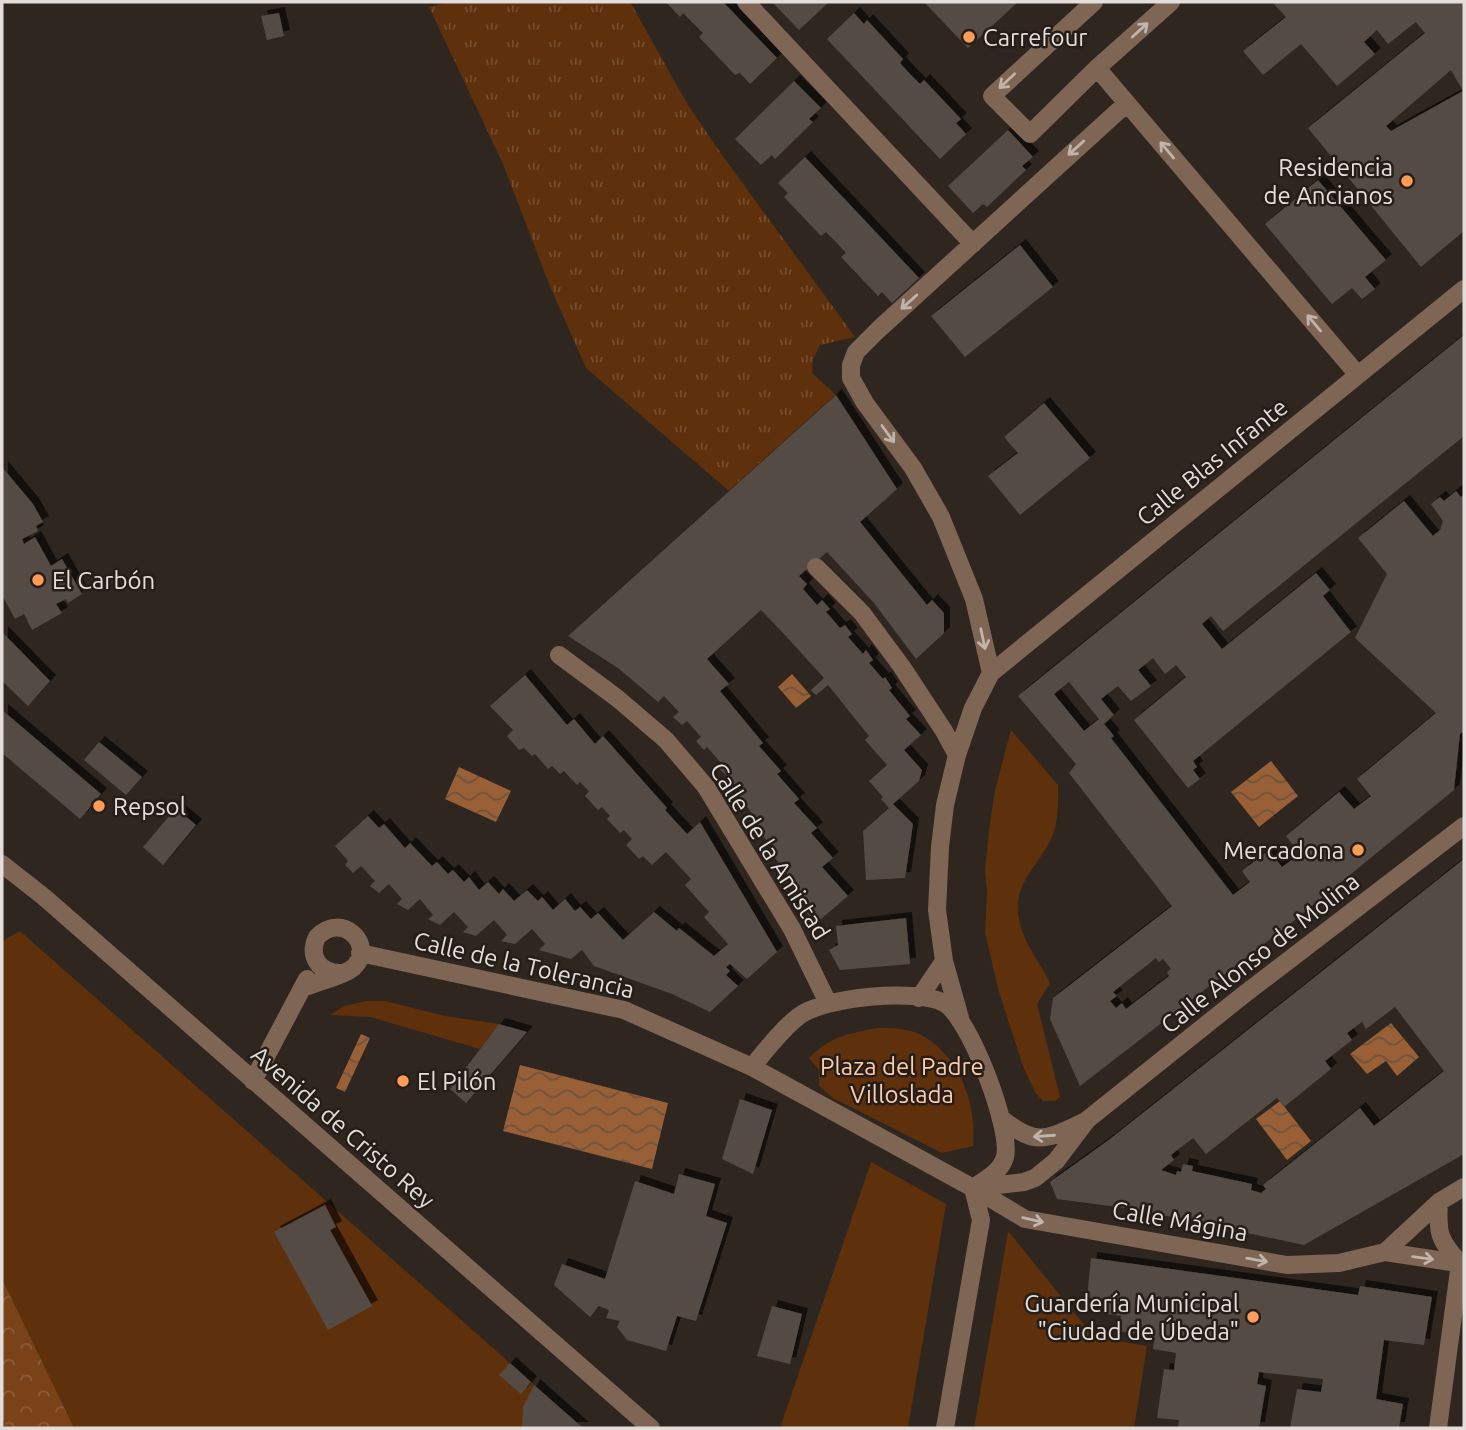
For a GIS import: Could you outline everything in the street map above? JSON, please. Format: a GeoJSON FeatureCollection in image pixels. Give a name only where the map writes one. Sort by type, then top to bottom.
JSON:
{"type":"FeatureCollection","features":[{"type":"Feature","properties":{"kind":"street"},"geometry":{"type":"LineString","coordinates":[[747,2],[972,244]]}},
{"type":"Feature","properties":{"kind":"street"},"geometry":{"type":"LineString","coordinates":[[1094,2],[992,96],[1030,134],[1097,68],[1171,2]]}},
{"type":"Feature","properties":{"kind":"street"},"geometry":{"type":"LineString","coordinates":[[1097,68],[1358,375]]}},
{"type":"Feature","properties":{"kind":"street"},"geometry":{"type":"LineString","coordinates":[[973,1188],[994,1174],[1005,1157],[1006,1138],[1002,1119],[976,1049],[960,1018],[944,961],[937,910],[945,805],[972,709],[991,673],[974,598],[941,517],[913,468],[850,378],[851,365],[856,352],[1127,103]]}},
{"type":"Feature","properties":{"kind":"street","name":"Calle Blas Infante"},"geometry":{"type":"LineString","coordinates":[[991,673],[1464,289]]}},
{"type":"Feature","properties":{"kind":"street"},"geometry":{"type":"LineString","coordinates":[[816,567],[862,613],[944,731],[957,755]]}},
{"type":"Feature","properties":{"kind":"street","name":"Calle de la Amistad"},"geometry":{"type":"LineString","coordinates":[[559,654],[666,740],[706,787],[792,929],[828,1003]]}},
{"type":"Feature","properties":{"kind":"street","name":"Calle Alonso de Molina"},"geometry":{"type":"LineString","coordinates":[[1002,1119],[1030,1137],[1049,1138],[1087,1120],[1242,996],[1464,827]]}},
{"type":"Feature","properties":{"kind":"street","name":"Avenida de Cristo Rey"},"geometry":{"type":"LineString","coordinates":[[2,864],[44,897],[651,1428]]}},
{"type":"Feature","properties":{"kind":"street"},"geometry":{"type":"LineString","coordinates":[[253,1081],[303,988],[315,960],[313,948],[316,939],[323,931],[332,927],[343,927],[353,933],[360,953],[354,967],[303,988]]}},
{"type":"Feature","properties":{"kind":"street","name":"Calle de la Tolerancia"},"geometry":{"type":"LineString","coordinates":[[360,953],[624,1010],[752,1067]]}},
{"type":"Feature","properties":{"kind":"street"},"geometry":{"type":"LineString","coordinates":[[315,960],[327,971],[340,973]]}},
{"type":"Feature","properties":{"kind":"street"},"geometry":{"type":"LineString","coordinates":[[919,998],[944,961]]}},
{"type":"Feature","properties":{"kind":"street"},"geometry":{"type":"LineString","coordinates":[[946,1428],[981,1220],[973,1188],[752,1067],[801,1014],[828,1003],[884,996],[919,998],[945,1003],[960,1018]]}},
{"type":"Feature","properties":{"kind":"street","name":"Calle Alonso de Molina"},"geometry":{"type":"LineString","coordinates":[[973,1188],[1024,1182],[1035,1178],[1056,1161],[1087,1120]]}},
{"type":"Feature","properties":{"kind":"street"},"geometry":{"type":"LineString","coordinates":[[1385,1252],[1439,1202],[1464,1187]]}},
{"type":"Feature","properties":{"kind":"street","name":"Calle Mágina"},"geometry":{"type":"LineString","coordinates":[[973,1188],[1025,1219],[1287,1265],[1339,1263],[1385,1252]]}},
{"type":"Feature","properties":{"kind":"street"},"geometry":{"type":"LineString","coordinates":[[1438,1428],[1462,1263],[1441,1239],[1437,1227],[1439,1202]]}},
{"type":"Feature","properties":{"kind":"street"},"geometry":{"type":"LineString","coordinates":[[1385,1252],[1462,1263]]}},
{"type":"Feature","properties":{"kind":"green space"},"geometry":{"type":"Polygon","coordinates":[[[449,2],[630,2],[688,105],[855,337],[820,345],[813,359],[812,373],[836,395],[729,491],[586,368],[549,284],[503,164],[429,7],[449,2]]]}},
{"type":"Feature","properties":{"kind":"green space"},"geometry":{"type":"Polygon","coordinates":[[[1011,730],[1058,785],[1058,812],[1054,833],[1026,878],[1018,910],[1026,939],[1050,983],[1037,1004],[1060,1097],[1055,1101],[1043,1101],[1035,1092],[1023,1066],[999,992],[985,933],[985,869],[989,830],[995,790],[1011,730]]]}},
{"type":"Feature","properties":{"kind":"green space"},"geometry":{"type":"Polygon","coordinates":[[[20,931],[583,1428],[5,1428],[2,1412],[2,941],[20,931]]]}},
{"type":"Feature","properties":{"kind":"green space"},"geometry":{"type":"Polygon","coordinates":[[[367,1001],[385,1001],[445,1016],[499,1024],[480,1049],[370,1017],[330,1015],[344,1006],[367,1001]]]}},
{"type":"Feature","properties":{"kind":"green space","name":"Plaza del Padre Villoslada"},"geometry":{"type":"Polygon","coordinates":[[[877,1028],[902,1029],[919,1034],[938,1046],[948,1058],[964,1085],[969,1100],[974,1131],[973,1146],[942,1153],[833,1098],[819,1086],[819,1070],[809,1058],[840,1037],[877,1028]]]}},
{"type":"Feature","properties":{"kind":"green space"},"geometry":{"type":"Polygon","coordinates":[[[871,1162],[946,1204],[908,1428],[780,1428],[871,1162]]]}},
{"type":"Feature","properties":{"kind":"green space"},"geometry":{"type":"Polygon","coordinates":[[[1008,1231],[1094,1337],[1147,1346],[1134,1428],[974,1428],[1008,1231]]]}},
{"type":"Feature","properties":{"kind":"green space"},"geometry":{"type":"Polygon","coordinates":[[[2,1279],[74,1428],[5,1428],[2,1412],[2,1279]]]}},
{"type":"Feature","properties":{"kind":"water"},"geometry":{"type":"Polygon","coordinates":[[[792,674],[811,696],[796,708],[778,687],[792,674]]]}},
{"type":"Feature","properties":{"kind":"water"},"geometry":{"type":"Polygon","coordinates":[[[1271,761],[1298,796],[1259,827],[1231,792],[1271,761]]]}},
{"type":"Feature","properties":{"kind":"water"},"geometry":{"type":"Polygon","coordinates":[[[459,767],[511,791],[496,822],[445,799],[459,767]]]}},
{"type":"Feature","properties":{"kind":"water"},"geometry":{"type":"Polygon","coordinates":[[[1391,1023],[1419,1057],[1397,1076],[1386,1061],[1367,1074],[1350,1054],[1391,1023]]]}},
{"type":"Feature","properties":{"kind":"water","name":"El Pilón"},"geometry":{"type":"Polygon","coordinates":[[[361,1034],[370,1038],[345,1092],[336,1088],[361,1034]]]}},
{"type":"Feature","properties":{"kind":"water"},"geometry":{"type":"Polygon","coordinates":[[[520,1065],[668,1103],[652,1169],[503,1131],[520,1065]]]}},
{"type":"Feature","properties":{"kind":"water"},"geometry":{"type":"Polygon","coordinates":[[[1280,1101],[1311,1141],[1287,1160],[1256,1119],[1280,1101]]]}},
{"type":"Feature","properties":{"kind":"building"},"geometry":{"type":"Polygon","coordinates":[[[666,2],[723,2],[777,58],[750,84],[740,73],[735,75],[699,37],[703,33],[683,13],[680,17],[666,2]]]}},
{"type":"Feature","properties":{"kind":"building"},"geometry":{"type":"Polygon","coordinates":[[[829,2],[799,30],[773,3],[829,2]]]}},
{"type":"Feature","properties":{"kind":"building","name":"Carrefour"},"geometry":{"type":"Polygon","coordinates":[[[924,2],[1018,2],[968,48],[924,2]]]}},
{"type":"Feature","properties":{"kind":"building","name":"Residencia de Ancianos"},"geometry":{"type":"Polygon","coordinates":[[[1272,2],[1464,2],[1464,231],[1421,267],[1308,128],[1425,33],[1416,22],[1388,44],[1377,30],[1364,42],[1375,54],[1337,86],[1301,44],[1263,75],[1243,51],[1286,17],[1272,2]],[[1451,70],[1386,126],[1391,131],[1463,91],[1451,70]]]}},
{"type":"Feature","properties":{"kind":"building"},"geometry":{"type":"Polygon","coordinates":[[[279,13],[284,36],[267,40],[261,16],[279,13]]]}},
{"type":"Feature","properties":{"kind":"building"},"geometry":{"type":"Polygon","coordinates":[[[854,13],[864,24],[867,20],[903,59],[900,63],[910,74],[920,84],[924,80],[961,119],[956,123],[966,134],[940,159],[827,39],[854,13]]]}},
{"type":"Feature","properties":{"kind":"building"},"geometry":{"type":"Polygon","coordinates":[[[794,81],[821,108],[809,119],[813,122],[775,159],[772,155],[761,165],[735,139],[794,81]]]}},
{"type":"Feature","properties":{"kind":"building"},"geometry":{"type":"Polygon","coordinates":[[[1008,130],[1033,157],[1022,166],[1026,170],[987,207],[983,204],[973,213],[948,186],[1008,130]]]}},
{"type":"Feature","properties":{"kind":"building"},"geometry":{"type":"Polygon","coordinates":[[[805,157],[919,278],[892,303],[882,292],[878,296],[841,257],[846,253],[836,242],[826,232],[821,236],[784,197],[788,193],[778,183],[805,157]]]}},
{"type":"Feature","properties":{"kind":"building"},"geometry":{"type":"Polygon","coordinates":[[[1318,180],[1386,260],[1365,277],[1375,289],[1362,299],[1352,288],[1332,304],[1265,224],[1318,180]]]}},
{"type":"Feature","properties":{"kind":"building"},"geometry":{"type":"Polygon","coordinates":[[[1020,245],[1053,287],[965,357],[931,316],[1020,245]]]}},
{"type":"Feature","properties":{"kind":"building"},"geometry":{"type":"Polygon","coordinates":[[[1464,335],[1464,436],[1223,631],[1211,616],[1202,624],[1222,649],[1316,573],[1330,590],[1323,596],[1351,632],[1193,761],[1197,767],[1193,770],[1200,779],[1188,788],[1134,720],[1186,677],[1176,665],[1165,674],[1153,658],[1138,670],[1151,686],[1131,701],[1118,686],[1101,699],[1114,715],[1104,724],[1114,736],[1111,738],[1233,895],[1250,882],[1242,871],[1269,850],[1282,867],[1300,854],[1286,836],[1339,792],[1354,809],[1371,796],[1357,779],[1436,713],[1355,638],[1387,574],[1358,538],[1404,501],[1433,536],[1440,530],[1443,521],[1431,504],[1440,497],[1444,501],[1456,491],[1461,497],[1464,495],[1464,731],[1460,734],[1454,790],[1286,927],[1080,1086],[1050,1019],[1053,998],[1172,906],[1069,773],[1076,764],[1018,696],[1464,335]],[[1069,682],[1054,694],[1084,731],[1099,719],[1069,682]],[[1156,958],[1113,992],[1117,996],[1110,1001],[1116,1008],[1122,1003],[1126,1009],[1169,976],[1167,972],[1171,969],[1163,959],[1159,962],[1156,958]]]}},
{"type":"Feature","properties":{"kind":"building"},"geometry":{"type":"Polygon","coordinates":[[[836,395],[897,489],[860,522],[927,605],[932,600],[944,613],[944,633],[916,659],[874,603],[827,552],[799,576],[807,584],[803,589],[817,605],[822,600],[830,609],[826,612],[840,628],[845,625],[852,634],[848,637],[863,654],[866,650],[873,660],[869,663],[883,679],[885,677],[892,688],[889,690],[910,716],[906,719],[921,735],[904,750],[922,770],[919,781],[893,804],[913,824],[905,878],[866,880],[863,831],[889,808],[869,781],[887,765],[865,740],[869,736],[828,685],[816,695],[811,690],[824,678],[761,610],[707,659],[729,684],[720,691],[763,743],[759,746],[781,771],[777,774],[799,799],[794,803],[817,828],[811,833],[833,858],[822,867],[848,896],[814,925],[789,883],[792,880],[772,854],[776,850],[760,833],[755,824],[758,821],[737,794],[740,791],[718,767],[721,763],[707,747],[704,750],[696,741],[701,737],[687,721],[682,725],[673,717],[679,712],[664,696],[658,702],[618,668],[568,636],[836,395]]]}},
{"type":"Feature","properties":{"kind":"building"},"geometry":{"type":"Polygon","coordinates":[[[1044,403],[1090,458],[1020,515],[988,476],[1018,453],[1004,437],[1044,403]]]}},
{"type":"Feature","properties":{"kind":"building","name":"El Carbón"},"geometry":{"type":"Polygon","coordinates":[[[2,467],[33,504],[43,522],[36,526],[38,531],[22,539],[24,544],[35,537],[51,566],[62,559],[82,594],[68,603],[66,599],[56,604],[62,613],[32,630],[24,614],[15,619],[2,595],[2,467]]]}},
{"type":"Feature","properties":{"kind":"building"},"geometry":{"type":"Polygon","coordinates":[[[2,632],[50,681],[28,706],[2,681],[2,632]]]}},
{"type":"Feature","properties":{"kind":"building"},"geometry":{"type":"Polygon","coordinates":[[[525,675],[567,725],[574,719],[595,744],[603,736],[687,834],[700,822],[777,952],[747,979],[730,964],[726,967],[730,971],[726,975],[738,986],[710,1012],[672,994],[594,966],[582,950],[571,959],[539,950],[545,944],[532,929],[515,944],[501,941],[507,935],[494,920],[476,936],[463,932],[468,927],[454,912],[440,925],[428,919],[433,915],[420,899],[408,910],[397,904],[402,899],[389,884],[379,893],[370,886],[375,881],[361,866],[353,873],[345,865],[348,861],[335,846],[368,816],[379,828],[384,824],[405,848],[410,843],[432,866],[437,862],[448,874],[453,870],[464,882],[469,877],[479,890],[488,882],[499,894],[503,889],[514,901],[527,890],[538,901],[542,897],[553,910],[565,899],[575,911],[580,907],[591,919],[598,913],[623,940],[654,912],[714,956],[728,944],[704,917],[709,912],[685,885],[691,879],[666,852],[652,865],[643,856],[639,859],[626,845],[632,839],[624,830],[620,833],[607,819],[610,816],[602,807],[598,810],[585,796],[589,791],[580,782],[577,785],[564,771],[560,774],[552,766],[548,769],[535,754],[532,756],[524,748],[519,750],[507,736],[513,730],[490,706],[525,675]]]}},
{"type":"Feature","properties":{"kind":"building"},"geometry":{"type":"Polygon","coordinates":[[[2,710],[101,794],[80,819],[2,753],[2,710]]]}},
{"type":"Feature","properties":{"kind":"building"},"geometry":{"type":"Polygon","coordinates":[[[99,742],[142,777],[126,795],[84,760],[99,742]]]}},
{"type":"Feature","properties":{"kind":"building"},"geometry":{"type":"Polygon","coordinates":[[[176,808],[196,825],[163,865],[143,847],[176,808]]]}},
{"type":"Feature","properties":{"kind":"building"},"geometry":{"type":"Polygon","coordinates":[[[1464,859],[1464,1154],[1304,1245],[1133,1209],[1057,1199],[1050,1182],[1110,1139],[1464,859]],[[1395,1007],[1366,1029],[1362,1022],[1347,1033],[1352,1040],[1325,1061],[1331,1069],[1284,1107],[1277,1098],[1206,1154],[1193,1138],[1171,1155],[1174,1160],[1161,1170],[1176,1175],[1177,1171],[1181,1172],[1183,1164],[1193,1166],[1192,1171],[1252,1184],[1251,1190],[1261,1193],[1266,1189],[1263,1185],[1360,1108],[1374,1126],[1444,1071],[1395,1007]]]}},
{"type":"Feature","properties":{"kind":"building"},"geometry":{"type":"Polygon","coordinates":[[[906,918],[910,964],[840,970],[829,950],[838,945],[836,926],[906,918]]]}},
{"type":"Feature","properties":{"kind":"building"},"geometry":{"type":"Polygon","coordinates":[[[499,1024],[527,1032],[466,1103],[450,1089],[499,1024]]]}},
{"type":"Feature","properties":{"kind":"building"},"geometry":{"type":"Polygon","coordinates":[[[740,1099],[772,1110],[753,1174],[722,1159],[740,1099]]]}},
{"type":"Feature","properties":{"kind":"building"},"geometry":{"type":"Polygon","coordinates":[[[679,1174],[715,1184],[706,1216],[727,1223],[696,1321],[677,1316],[666,1351],[627,1340],[617,1327],[620,1321],[606,1318],[609,1310],[599,1306],[590,1317],[554,1285],[562,1264],[605,1279],[635,1181],[674,1194],[679,1174]]]}},
{"type":"Feature","properties":{"kind":"building"},"geometry":{"type":"Polygon","coordinates":[[[325,1205],[336,1227],[330,1230],[372,1306],[328,1330],[274,1232],[325,1205]]]}},
{"type":"Feature","properties":{"kind":"building","name":"Guardería Municipal \"Ciudad de Úbeda\""},"geometry":{"type":"Polygon","coordinates":[[[1091,1258],[1358,1295],[1360,1286],[1432,1297],[1424,1345],[1384,1340],[1376,1399],[1403,1404],[1399,1428],[1290,1428],[1297,1389],[1321,1392],[1323,1379],[1259,1372],[1257,1384],[1266,1386],[1259,1428],[1178,1427],[1179,1420],[1157,1418],[1164,1369],[1174,1370],[1176,1353],[1153,1349],[1155,1337],[1119,1331],[1121,1316],[1099,1313],[1101,1299],[1087,1298],[1091,1258]]]}},
{"type":"Feature","properties":{"kind":"building"},"geometry":{"type":"Polygon","coordinates":[[[772,1306],[802,1314],[790,1364],[757,1356],[772,1306]]]}},
{"type":"Feature","properties":{"kind":"building"},"geometry":{"type":"Polygon","coordinates":[[[510,1363],[531,1382],[521,1394],[499,1375],[510,1363]]]}},
{"type":"Feature","properties":{"kind":"building"},"geometry":{"type":"Polygon","coordinates":[[[534,1385],[583,1428],[522,1428],[523,1407],[534,1385]]]}},
{"type":"Feature","properties":{"kind":"place","name":"Carrefour"},"geometry":{"type":"Point","coordinates":[969,37]}},
{"type":"Feature","properties":{"kind":"place","name":"Residencia de Ancianos"},"geometry":{"type":"Point","coordinates":[1407,181]}},
{"type":"Feature","properties":{"kind":"place","name":"El Carbón"},"geometry":{"type":"Point","coordinates":[38,580]}},
{"type":"Feature","properties":{"kind":"place","name":"Repsol"},"geometry":{"type":"Point","coordinates":[99,806]}},
{"type":"Feature","properties":{"kind":"place","name":"Mercadona"},"geometry":{"type":"Point","coordinates":[1358,850]}},
{"type":"Feature","properties":{"kind":"place","name":"El Pilón"},"geometry":{"type":"Point","coordinates":[403,1081]}},
{"type":"Feature","properties":{"kind":"place","name":"Guardería Municipal \"Ciudad de Úbeda\""},"geometry":{"type":"Point","coordinates":[1253,1317]}}]}
